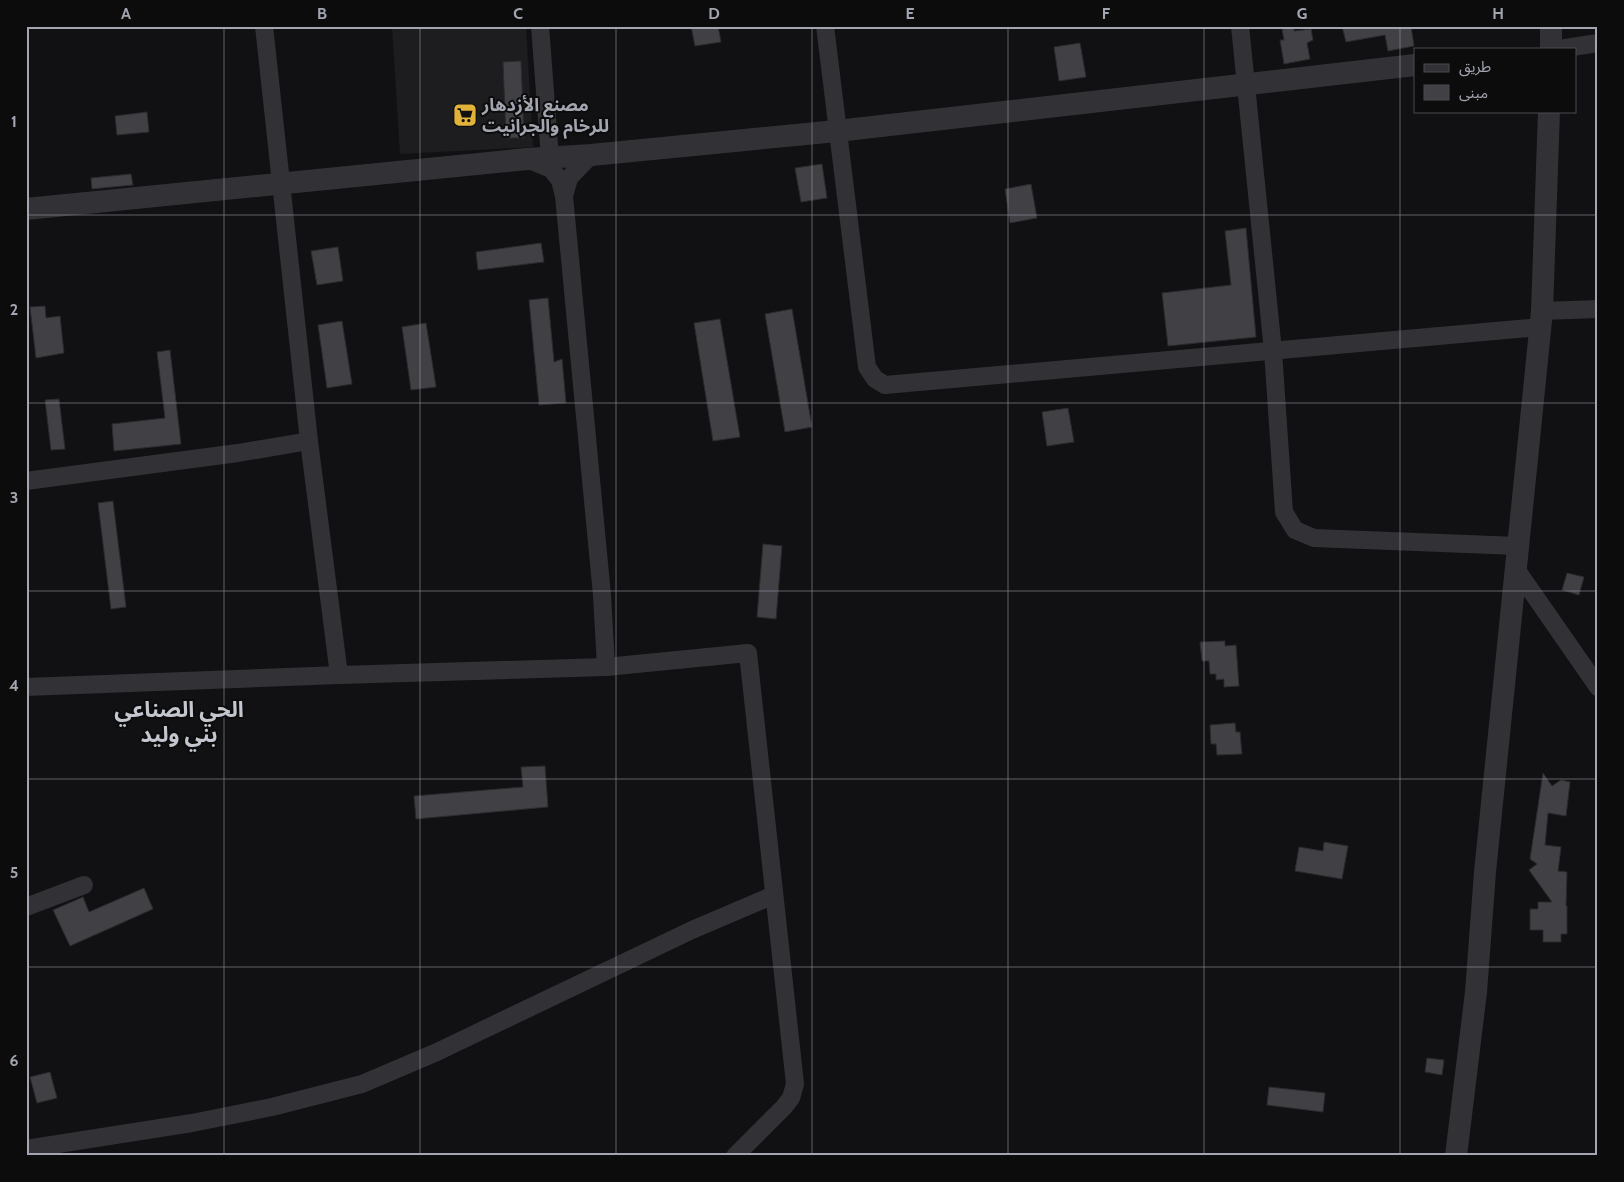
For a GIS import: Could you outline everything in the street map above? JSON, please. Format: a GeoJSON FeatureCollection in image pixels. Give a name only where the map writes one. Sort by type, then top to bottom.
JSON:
{"type":"FeatureCollection","features":[{"type":"Feature","properties":{"kind":"street"},"geometry":{"type":"LineString","coordinates":[[264,26],[309,441],[340,675]]}},
{"type":"Feature","properties":{"kind":"street"},"geometry":{"type":"LineString","coordinates":[[540,26],[550,158]]}},
{"type":"Feature","properties":{"kind":"street"},"geometry":{"type":"LineString","coordinates":[[824,26],[867,367],[875,379],[885,385],[1273,351],[1541,319],[1598,309]]}},
{"type":"Feature","properties":{"kind":"street"},"geometry":{"type":"LineString","coordinates":[[1240,26],[1273,351],[1284,512],[1295,530],[1314,538],[1518,546]]}},
{"type":"Feature","properties":{"kind":"street"},"geometry":{"type":"LineString","coordinates":[[1550,48],[1551,26]]}},
{"type":"Feature","properties":{"kind":"street"},"geometry":{"type":"LineString","coordinates":[[1566,48],[1598,43]]}},
{"type":"Feature","properties":{"kind":"street"},"geometry":{"type":"LineString","coordinates":[[26,209],[527,159],[591,155],[837,131],[1414,65]]}},
{"type":"Feature","properties":{"kind":"street"},"geometry":{"type":"LineString","coordinates":[[1456,1156],[1476,992],[1485,872],[1541,319],[1548,112]]}},
{"type":"Feature","properties":{"kind":"street"},"geometry":{"type":"LineString","coordinates":[[564,196],[569,178],[591,155]]}},
{"type":"Feature","properties":{"kind":"street"},"geometry":{"type":"LineString","coordinates":[[527,159],[551,170],[560,180],[564,196],[602,595],[606,667]]}},
{"type":"Feature","properties":{"kind":"street"},"geometry":{"type":"LineString","coordinates":[[26,481],[238,453],[309,441]]}},
{"type":"Feature","properties":{"kind":"street"},"geometry":{"type":"LineString","coordinates":[[1516,569],[1598,687]]}},
{"type":"Feature","properties":{"kind":"street"},"geometry":{"type":"LineString","coordinates":[[26,687],[606,667],[748,653],[795,1084],[791,1098],[784,1107],[735,1156]]}},
{"type":"Feature","properties":{"kind":"street"},"geometry":{"type":"LineString","coordinates":[[26,906],[84,885]]}},
{"type":"Feature","properties":{"kind":"street"},"geometry":{"type":"LineString","coordinates":[[26,1149],[192,1123],[272,1107],[362,1084],[437,1052],[692,930],[774,894]]}},
{"type":"Feature","properties":{"kind":"shaded area"},"geometry":{"type":"Polygon","coordinates":[[[392,26],[526,26],[533,147],[400,154],[392,26]]]}},
{"type":"Feature","properties":{"kind":"building"},"geometry":{"type":"Polygon","coordinates":[[[691,26],[718,26],[721,42],[695,46],[691,26]]]}},
{"type":"Feature","properties":{"kind":"building"},"geometry":{"type":"Polygon","coordinates":[[[1342,26],[1411,26],[1414,46],[1388,51],[1385,35],[1346,42],[1342,26]]]}},
{"type":"Feature","properties":{"kind":"building"},"geometry":{"type":"Polygon","coordinates":[[[1294,28],[1294,31],[1311,29],[1313,40],[1307,43],[1310,59],[1284,64],[1280,40],[1284,40],[1282,29],[1294,28]]]}},
{"type":"Feature","properties":{"kind":"building"},"geometry":{"type":"Polygon","coordinates":[[[1080,43],[1086,77],[1059,81],[1054,47],[1080,43]]]}},
{"type":"Feature","properties":{"kind":"building"},"geometry":{"type":"Polygon","coordinates":[[[521,61],[524,138],[506,138],[503,62],[521,61]]]}},
{"type":"Feature","properties":{"kind":"building"},"geometry":{"type":"Polygon","coordinates":[[[147,112],[149,132],[117,135],[115,116],[147,112]]]}},
{"type":"Feature","properties":{"kind":"building"},"geometry":{"type":"Polygon","coordinates":[[[822,164],[827,198],[801,202],[795,168],[822,164]]]}},
{"type":"Feature","properties":{"kind":"building"},"geometry":{"type":"Polygon","coordinates":[[[131,174],[133,185],[92,189],[91,178],[131,174]]]}},
{"type":"Feature","properties":{"kind":"building"},"geometry":{"type":"Polygon","coordinates":[[[1031,184],[1037,218],[1010,223],[1005,189],[1031,184]]]}},
{"type":"Feature","properties":{"kind":"building"},"geometry":{"type":"Polygon","coordinates":[[[1246,228],[1256,337],[1168,346],[1162,293],[1231,285],[1225,231],[1246,228]]]}},
{"type":"Feature","properties":{"kind":"building"},"geometry":{"type":"Polygon","coordinates":[[[541,243],[544,262],[478,270],[476,252],[541,243]]]}},
{"type":"Feature","properties":{"kind":"building"},"geometry":{"type":"Polygon","coordinates":[[[338,247],[343,281],[317,285],[311,251],[338,247]]]}},
{"type":"Feature","properties":{"kind":"building"},"geometry":{"type":"Polygon","coordinates":[[[548,298],[554,362],[562,359],[566,403],[539,405],[529,300],[548,298]]]}},
{"type":"Feature","properties":{"kind":"building"},"geometry":{"type":"Polygon","coordinates":[[[45,306],[46,318],[60,316],[64,353],[36,358],[30,307],[45,306]]]}},
{"type":"Feature","properties":{"kind":"building"},"geometry":{"type":"Polygon","coordinates":[[[792,309],[812,427],[785,432],[765,314],[792,309]]]}},
{"type":"Feature","properties":{"kind":"building"},"geometry":{"type":"Polygon","coordinates":[[[720,319],[740,437],[713,441],[694,323],[720,319]]]}},
{"type":"Feature","properties":{"kind":"building"},"geometry":{"type":"Polygon","coordinates":[[[342,321],[352,384],[327,388],[318,325],[342,321]]]}},
{"type":"Feature","properties":{"kind":"building"},"geometry":{"type":"Polygon","coordinates":[[[426,323],[436,387],[411,390],[402,327],[426,323]]]}},
{"type":"Feature","properties":{"kind":"building"},"geometry":{"type":"Polygon","coordinates":[[[170,350],[181,444],[114,451],[112,424],[165,418],[157,352],[170,350]]]}},
{"type":"Feature","properties":{"kind":"building"},"geometry":{"type":"Polygon","coordinates":[[[59,399],[65,449],[51,450],[45,400],[59,399]]]}},
{"type":"Feature","properties":{"kind":"building"},"geometry":{"type":"Polygon","coordinates":[[[1068,408],[1074,442],[1047,446],[1042,412],[1068,408]]]}},
{"type":"Feature","properties":{"kind":"building"},"geometry":{"type":"Polygon","coordinates":[[[113,501],[126,607],[111,609],[98,503],[113,501]]]}},
{"type":"Feature","properties":{"kind":"building"},"geometry":{"type":"Polygon","coordinates":[[[763,544],[782,546],[776,619],[757,617],[763,544]]]}},
{"type":"Feature","properties":{"kind":"building"},"geometry":{"type":"Polygon","coordinates":[[[1567,573],[1584,577],[1579,595],[1562,590],[1567,573]]]}},
{"type":"Feature","properties":{"kind":"building"},"geometry":{"type":"Polygon","coordinates":[[[1225,641],[1225,646],[1236,645],[1239,686],[1224,687],[1224,679],[1216,680],[1216,674],[1210,674],[1209,661],[1202,661],[1200,642],[1225,641]]]}},
{"type":"Feature","properties":{"kind":"building"},"geometry":{"type":"Polygon","coordinates":[[[1235,723],[1236,732],[1240,732],[1242,754],[1217,755],[1216,744],[1211,744],[1210,725],[1235,723]]]}},
{"type":"Feature","properties":{"kind":"building"},"geometry":{"type":"Polygon","coordinates":[[[545,766],[548,807],[416,819],[414,796],[523,787],[521,767],[545,766]]]}},
{"type":"Feature","properties":{"kind":"building"},"geometry":{"type":"Polygon","coordinates":[[[1543,773],[1552,786],[1561,780],[1570,782],[1566,816],[1548,813],[1545,845],[1561,847],[1558,871],[1567,872],[1567,934],[1561,934],[1561,942],[1543,942],[1543,930],[1530,930],[1530,909],[1538,909],[1538,902],[1552,902],[1529,870],[1537,864],[1530,859],[1543,773]]]}},
{"type":"Feature","properties":{"kind":"building"},"geometry":{"type":"Polygon","coordinates":[[[1324,842],[1348,846],[1342,879],[1295,871],[1299,847],[1323,851],[1324,842]]]}},
{"type":"Feature","properties":{"kind":"building"},"geometry":{"type":"Polygon","coordinates":[[[144,888],[153,909],[70,946],[53,910],[83,897],[89,912],[144,888]]]}},
{"type":"Feature","properties":{"kind":"building"},"geometry":{"type":"Polygon","coordinates":[[[1427,1058],[1444,1060],[1442,1075],[1425,1072],[1427,1058]]]}},
{"type":"Feature","properties":{"kind":"building"},"geometry":{"type":"Polygon","coordinates":[[[50,1072],[57,1098],[37,1103],[30,1077],[50,1072]]]}},
{"type":"Feature","properties":{"kind":"building"},"geometry":{"type":"Polygon","coordinates":[[[1269,1087],[1325,1093],[1323,1112],[1267,1105],[1269,1087]]]}},
{"type":"Feature","properties":{"kind":"place","name":"مصنع الأزدهار للرخام والجرانيت"},"geometry":{"type":"Point","coordinates":[465,115]}},
{"type":"Feature","properties":{"kind":"district","name":"الحي الصناعي بني وليد"},"geometry":{"type":"Point","coordinates":[179,722]}}]}
